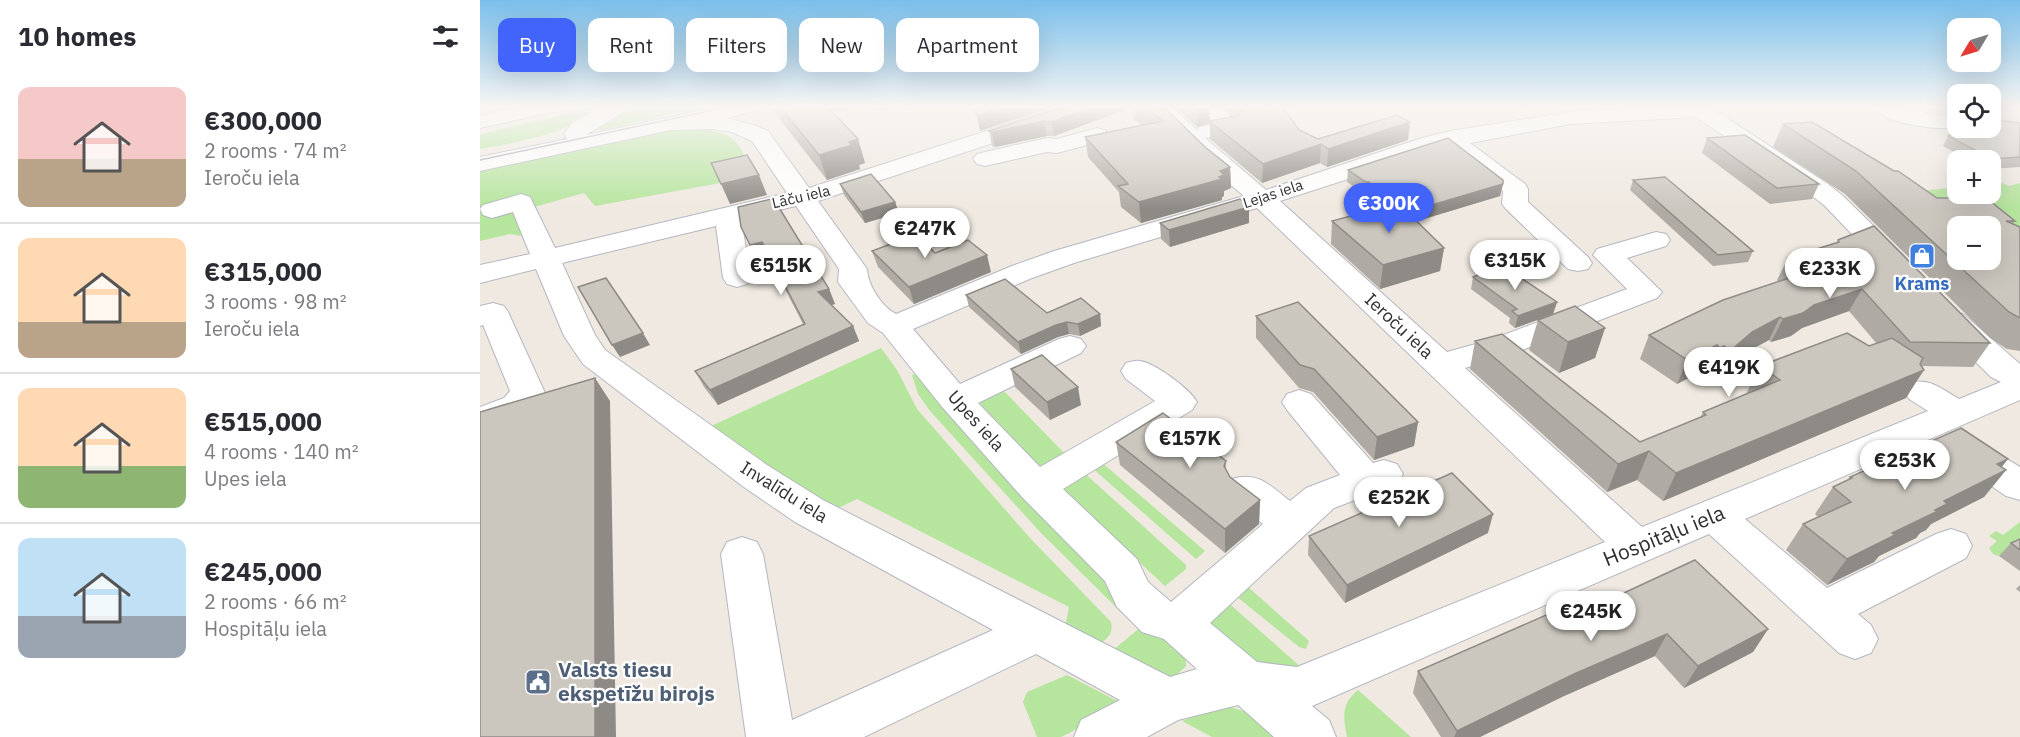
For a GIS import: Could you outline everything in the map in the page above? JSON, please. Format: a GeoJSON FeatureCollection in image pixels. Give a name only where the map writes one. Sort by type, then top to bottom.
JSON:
{"type":"FeatureCollection","features":[{"type":"Feature","properties":{"kind":"street"},"geometry":{"type":"LineString","coordinates":[[480,155],[546,140]]}},
{"type":"Feature","properties":{"kind":"street"},"geometry":{"type":"LineString","coordinates":[[480,164],[587,140]]}},
{"type":"Feature","properties":{"kind":"street","name":"Upes iela"},"geometry":{"type":"LineString","coordinates":[[764,140],[853,269],[853,282],[879,317],[894,326],[955,400],[1036,487],[1122,571],[1132,594],[1158,618],[1178,624],[1311,737]]}},
{"type":"Feature","properties":{"kind":"street","name":"Lāču iela"},"geometry":{"type":"LineString","coordinates":[[480,274],[802,197],[981,140]]}},
{"type":"Feature","properties":{"kind":"street"},"geometry":{"type":"LineString","coordinates":[[1025,140],[1037,148]]}},
{"type":"Feature","properties":{"kind":"street"},"geometry":{"type":"LineString","coordinates":[[976,162],[1077,140]]}},
{"type":"Feature","properties":{"kind":"street","name":"Ieroču iela"},"geometry":{"type":"LineString","coordinates":[[1207,140],[1215,160],[1262,199],[1637,547]]}},
{"type":"Feature","properties":{"kind":"street","name":"Lejas iela"},"geometry":{"type":"LineString","coordinates":[[894,326],[1032,268],[1262,199],[1372,160],[1442,140]]}},
{"type":"Feature","properties":{"kind":"street"},"geometry":{"type":"LineString","coordinates":[[1453,140],[1516,189],[1515,204],[1578,263],[1608,306]]}},
{"type":"Feature","properties":{"kind":"street"},"geometry":{"type":"LineString","coordinates":[[1745,140],[1834,201],[1911,280]]}},
{"type":"Feature","properties":{"kind":"street","name":"Invalīdu iela"},"geometry":{"type":"LineString","coordinates":[[492,210],[522,202],[580,336],[594,357],[619,377],[754,475],[809,511],[1167,700]]}},
{"type":"Feature","properties":{"kind":"street"},"geometry":{"type":"LineString","coordinates":[[726,214],[737,278]]}},
{"type":"Feature","properties":{"kind":"street"},"geometry":{"type":"LineString","coordinates":[[1578,263],[1656,240]]}},
{"type":"Feature","properties":{"kind":"street"},"geometry":{"type":"LineString","coordinates":[[1440,364],[1501,347],[1647,292],[1607,255]]}},
{"type":"Feature","properties":{"kind":"street"},"geometry":{"type":"LineString","coordinates":[[1934,303],[2003,369],[2020,378]]}},
{"type":"Feature","properties":{"kind":"street"},"geometry":{"type":"LineString","coordinates":[[480,317],[493,312],[528,393],[516,406],[480,421]]}},
{"type":"Feature","properties":{"kind":"street"},"geometry":{"type":"LineString","coordinates":[[955,400],[1070,346]]}},
{"type":"Feature","properties":{"kind":"street"},"geometry":{"type":"LineString","coordinates":[[1501,347],[1528,369]]}},
{"type":"Feature","properties":{"kind":"street"},"geometry":{"type":"LineString","coordinates":[[1036,487],[1180,402],[1138,371]]}},
{"type":"Feature","properties":{"kind":"street","name":"Hospitāļu iela"},"geometry":{"type":"LineString","coordinates":[[1099,737],[1167,700],[1245,682],[1298,689],[1714,515],[1936,410],[2020,387]]}},
{"type":"Feature","properties":{"kind":"street"},"geometry":{"type":"LineString","coordinates":[[1178,624],[1320,498],[1375,478],[1299,402]]}},
{"type":"Feature","properties":{"kind":"street"},"geometry":{"type":"LineString","coordinates":[[1936,410],[2018,482]]}},
{"type":"Feature","properties":{"kind":"street"},"geometry":{"type":"LineString","coordinates":[[1246,489],[1291,524]]}},
{"type":"Feature","properties":{"kind":"street"},"geometry":{"type":"LineString","coordinates":[[1714,515],[1855,639]]}},
{"type":"Feature","properties":{"kind":"street"},"geometry":{"type":"LineString","coordinates":[[1822,611],[1951,546]]}},
{"type":"Feature","properties":{"kind":"street"},"geometry":{"type":"LineString","coordinates":[[742,554],[771,737]]}},
{"type":"Feature","properties":{"kind":"street"},"geometry":{"type":"LineString","coordinates":[[810,737],[986,657],[1034,630]]}},
{"type":"Feature","properties":{"kind":"green space"},"geometry":{"type":"Polygon","coordinates":[[[480,140],[523,140],[480,149],[480,140]]]}},
{"type":"Feature","properties":{"kind":"green space"},"geometry":{"type":"Polygon","coordinates":[[[614,140],[734,140],[755,174],[720,183],[595,206],[584,193],[516,212],[521,236],[510,234],[480,241],[480,171],[614,140]]]}},
{"type":"Feature","properties":{"kind":"green space"},"geometry":{"type":"Polygon","coordinates":[[[2001,183],[2009,186],[2020,183],[2020,251],[2001,235],[2001,216],[1947,216],[1885,195],[1947,188],[1947,204],[2001,204],[2001,183]]]}},
{"type":"Feature","properties":{"kind":"green space"},"geometry":{"type":"Polygon","coordinates":[[[881,348],[897,370],[917,409],[1030,538],[1111,622],[1111,633],[1099,645],[1065,627],[1069,607],[857,499],[832,511],[709,427],[881,348]]]}},
{"type":"Feature","properties":{"kind":"green space"},"geometry":{"type":"Polygon","coordinates":[[[915,374],[982,453],[1138,612],[1132,615],[1123,614],[1041,533],[930,411],[918,394],[912,375],[915,374]]]}},
{"type":"Feature","properties":{"kind":"green space"},"geometry":{"type":"Polygon","coordinates":[[[998,385],[1070,459],[1046,473],[974,397],[998,385]]]}},
{"type":"Feature","properties":{"kind":"green space"},"geometry":{"type":"Polygon","coordinates":[[[1100,461],[1205,551],[1196,559],[1091,467],[1100,461]]]}},
{"type":"Feature","properties":{"kind":"green space"},"geometry":{"type":"Polygon","coordinates":[[[1080,469],[1186,565],[1186,569],[1165,586],[1055,484],[1080,469]]]}},
{"type":"Feature","properties":{"kind":"green space"},"geometry":{"type":"Polygon","coordinates":[[[2020,522],[2020,545],[1999,556],[1993,554],[1989,548],[1997,541],[1989,536],[1996,531],[2003,535],[2020,522]]]}},
{"type":"Feature","properties":{"kind":"green space"},"geometry":{"type":"Polygon","coordinates":[[[1247,586],[1309,641],[1306,649],[1299,647],[1236,596],[1247,586]]]}},
{"type":"Feature","properties":{"kind":"green space"},"geometry":{"type":"Polygon","coordinates":[[[1224,599],[1303,669],[1264,670],[1205,622],[1224,599]]]}},
{"type":"Feature","properties":{"kind":"green space"},"geometry":{"type":"Polygon","coordinates":[[[1148,621],[1186,658],[1186,666],[1172,679],[1112,651],[1148,621]]]}},
{"type":"Feature","properties":{"kind":"green space"},"geometry":{"type":"Polygon","coordinates":[[[1067,675],[1125,705],[1061,737],[1037,737],[1023,702],[1027,692],[1067,675]]]}},
{"type":"Feature","properties":{"kind":"green space"},"geometry":{"type":"Polygon","coordinates":[[[1358,690],[1411,737],[1347,737],[1346,705],[1358,690]]]}},
{"type":"Feature","properties":{"kind":"green space"},"geometry":{"type":"Polygon","coordinates":[[[1230,707],[1247,712],[1275,737],[1212,737],[1182,721],[1215,708],[1230,707]]]}},
{"type":"Feature","properties":{"kind":"building"},"geometry":{"type":"Polygon","coordinates":[[[807,140],[854,140],[849,142],[852,145],[819,155],[807,140]]]}},
{"type":"Feature","properties":{"kind":"building"},"geometry":{"type":"Polygon","coordinates":[[[1088,140],[1198,140],[1230,167],[1220,171],[1224,175],[1219,177],[1222,179],[1139,202],[1118,186],[1128,184],[1088,140]]]}},
{"type":"Feature","properties":{"kind":"building"},"geometry":{"type":"Polygon","coordinates":[[[1233,140],[1354,140],[1328,149],[1321,144],[1263,164],[1233,140]]]}},
{"type":"Feature","properties":{"kind":"building"},"geometry":{"type":"Polygon","coordinates":[[[1441,140],[1451,140],[1503,180],[1503,184],[1408,212],[1398,203],[1394,204],[1369,182],[1348,170],[1441,140]]]}},
{"type":"Feature","properties":{"kind":"building"},"geometry":{"type":"Polygon","coordinates":[[[1710,140],[1753,140],[1819,184],[1777,188],[1710,140]]]}},
{"type":"Feature","properties":{"kind":"building"},"geometry":{"type":"Polygon","coordinates":[[[1808,140],[1843,140],[1894,171],[1898,171],[1937,198],[1947,198],[1947,204],[1994,204],[2015,221],[2006,221],[2020,227],[2020,318],[2009,312],[1963,270],[2001,270],[2001,216],[1947,216],[1947,255],[1856,171],[1808,140]]]}},
{"type":"Feature","properties":{"kind":"building"},"geometry":{"type":"Polygon","coordinates":[[[1956,140],[2020,140],[2020,157],[2001,158],[2001,150],[1975,150],[1956,140]]]}},
{"type":"Feature","properties":{"kind":"building"},"geometry":{"type":"Polygon","coordinates":[[[747,155],[759,175],[721,184],[711,163],[747,155]]]}},
{"type":"Feature","properties":{"kind":"building"},"geometry":{"type":"Polygon","coordinates":[[[871,174],[895,202],[861,212],[840,184],[871,174]]]}},
{"type":"Feature","properties":{"kind":"building"},"geometry":{"type":"Polygon","coordinates":[[[1665,177],[1753,251],[1718,255],[1633,180],[1665,177]]]}},
{"type":"Feature","properties":{"kind":"building"},"geometry":{"type":"Polygon","coordinates":[[[771,199],[775,207],[778,206],[829,289],[818,292],[853,326],[710,390],[695,371],[805,324],[762,242],[750,245],[741,227],[738,207],[771,199]]]}},
{"type":"Feature","properties":{"kind":"building"},"geometry":{"type":"Polygon","coordinates":[[[1240,199],[1249,207],[1169,230],[1160,223],[1240,199]]]}},
{"type":"Feature","properties":{"kind":"building"},"geometry":{"type":"Polygon","coordinates":[[[1398,203],[1444,248],[1383,265],[1332,221],[1398,203]]]}},
{"type":"Feature","properties":{"kind":"building"},"geometry":{"type":"Polygon","coordinates":[[[1874,226],[1990,343],[1910,342],[1862,289],[1814,305],[1803,313],[1783,319],[1780,317],[1752,332],[1730,351],[1724,346],[1720,348],[1717,345],[1687,360],[1649,335],[1723,300],[1810,271],[1788,258],[1839,242],[1838,240],[1874,226]]]}},
{"type":"Feature","properties":{"kind":"building"},"geometry":{"type":"Polygon","coordinates":[[[917,234],[935,253],[968,240],[987,255],[909,287],[872,251],[917,234]]]}},
{"type":"Feature","properties":{"kind":"building"},"geometry":{"type":"Polygon","coordinates":[[[1503,266],[1557,302],[1518,316],[1512,311],[1517,309],[1473,277],[1503,266]]]}},
{"type":"Feature","properties":{"kind":"building"},"geometry":{"type":"Polygon","coordinates":[[[606,278],[643,333],[612,345],[578,287],[606,278]]]}},
{"type":"Feature","properties":{"kind":"building"},"geometry":{"type":"Polygon","coordinates":[[[1005,279],[1047,313],[1081,298],[1100,314],[1078,324],[1067,322],[1056,325],[1018,342],[966,295],[1005,279]]]}},
{"type":"Feature","properties":{"kind":"building"},"geometry":{"type":"Polygon","coordinates":[[[1298,302],[1418,422],[1377,437],[1314,369],[1300,365],[1256,316],[1298,302]]]}},
{"type":"Feature","properties":{"kind":"building"},"geometry":{"type":"Polygon","coordinates":[[[1575,306],[1605,328],[1568,342],[1538,320],[1575,306]]]}},
{"type":"Feature","properties":{"kind":"building"},"geometry":{"type":"Polygon","coordinates":[[[1847,333],[1869,346],[1892,338],[1923,358],[1920,364],[1924,370],[1676,473],[1649,451],[1618,464],[1475,341],[1502,334],[1640,442],[1706,415],[1703,412],[1780,380],[1760,366],[1847,333]]]}},
{"type":"Feature","properties":{"kind":"building"},"geometry":{"type":"Polygon","coordinates":[[[1042,355],[1078,387],[1047,402],[1011,369],[1042,355]]]}},
{"type":"Feature","properties":{"kind":"building"},"geometry":{"type":"Polygon","coordinates":[[[595,378],[595,737],[480,737],[480,412],[595,378]]]}},
{"type":"Feature","properties":{"kind":"building"},"geometry":{"type":"Polygon","coordinates":[[[1163,413],[1226,461],[1224,466],[1230,477],[1260,500],[1225,529],[1116,442],[1163,413]]]}},
{"type":"Feature","properties":{"kind":"building"},"geometry":{"type":"Polygon","coordinates":[[[1961,428],[2008,459],[1997,464],[2006,470],[1944,501],[1947,504],[1935,510],[1938,511],[1892,533],[1895,535],[1847,559],[1803,524],[1851,502],[1833,487],[1852,478],[1850,477],[1961,428]]]}},
{"type":"Feature","properties":{"kind":"building"},"geometry":{"type":"Polygon","coordinates":[[[1452,473],[1493,514],[1347,585],[1309,536],[1452,473]]]}},
{"type":"Feature","properties":{"kind":"building"},"geometry":{"type":"Polygon","coordinates":[[[2020,539],[2020,550],[2011,543],[2020,539]]]}},
{"type":"Feature","properties":{"kind":"building"},"geometry":{"type":"Polygon","coordinates":[[[1695,560],[1768,629],[1698,666],[1667,634],[1574,674],[1457,731],[1418,671],[1592,595],[1600,604],[1695,560]]]}},
{"type":"Feature","properties":{"kind":"tram line"},"geometry":{"type":"LineString","coordinates":[[480,160],[571,140]]}},
{"type":"Feature","properties":{"kind":"place","name":"Krams"},"geometry":{"type":"Point","coordinates":[1922,256]}},
{"type":"Feature","properties":{"kind":"place","name":"Valsts tiesu ekspetīžu birojs"},"geometry":{"type":"Point","coordinates":[538,682]}}]}
